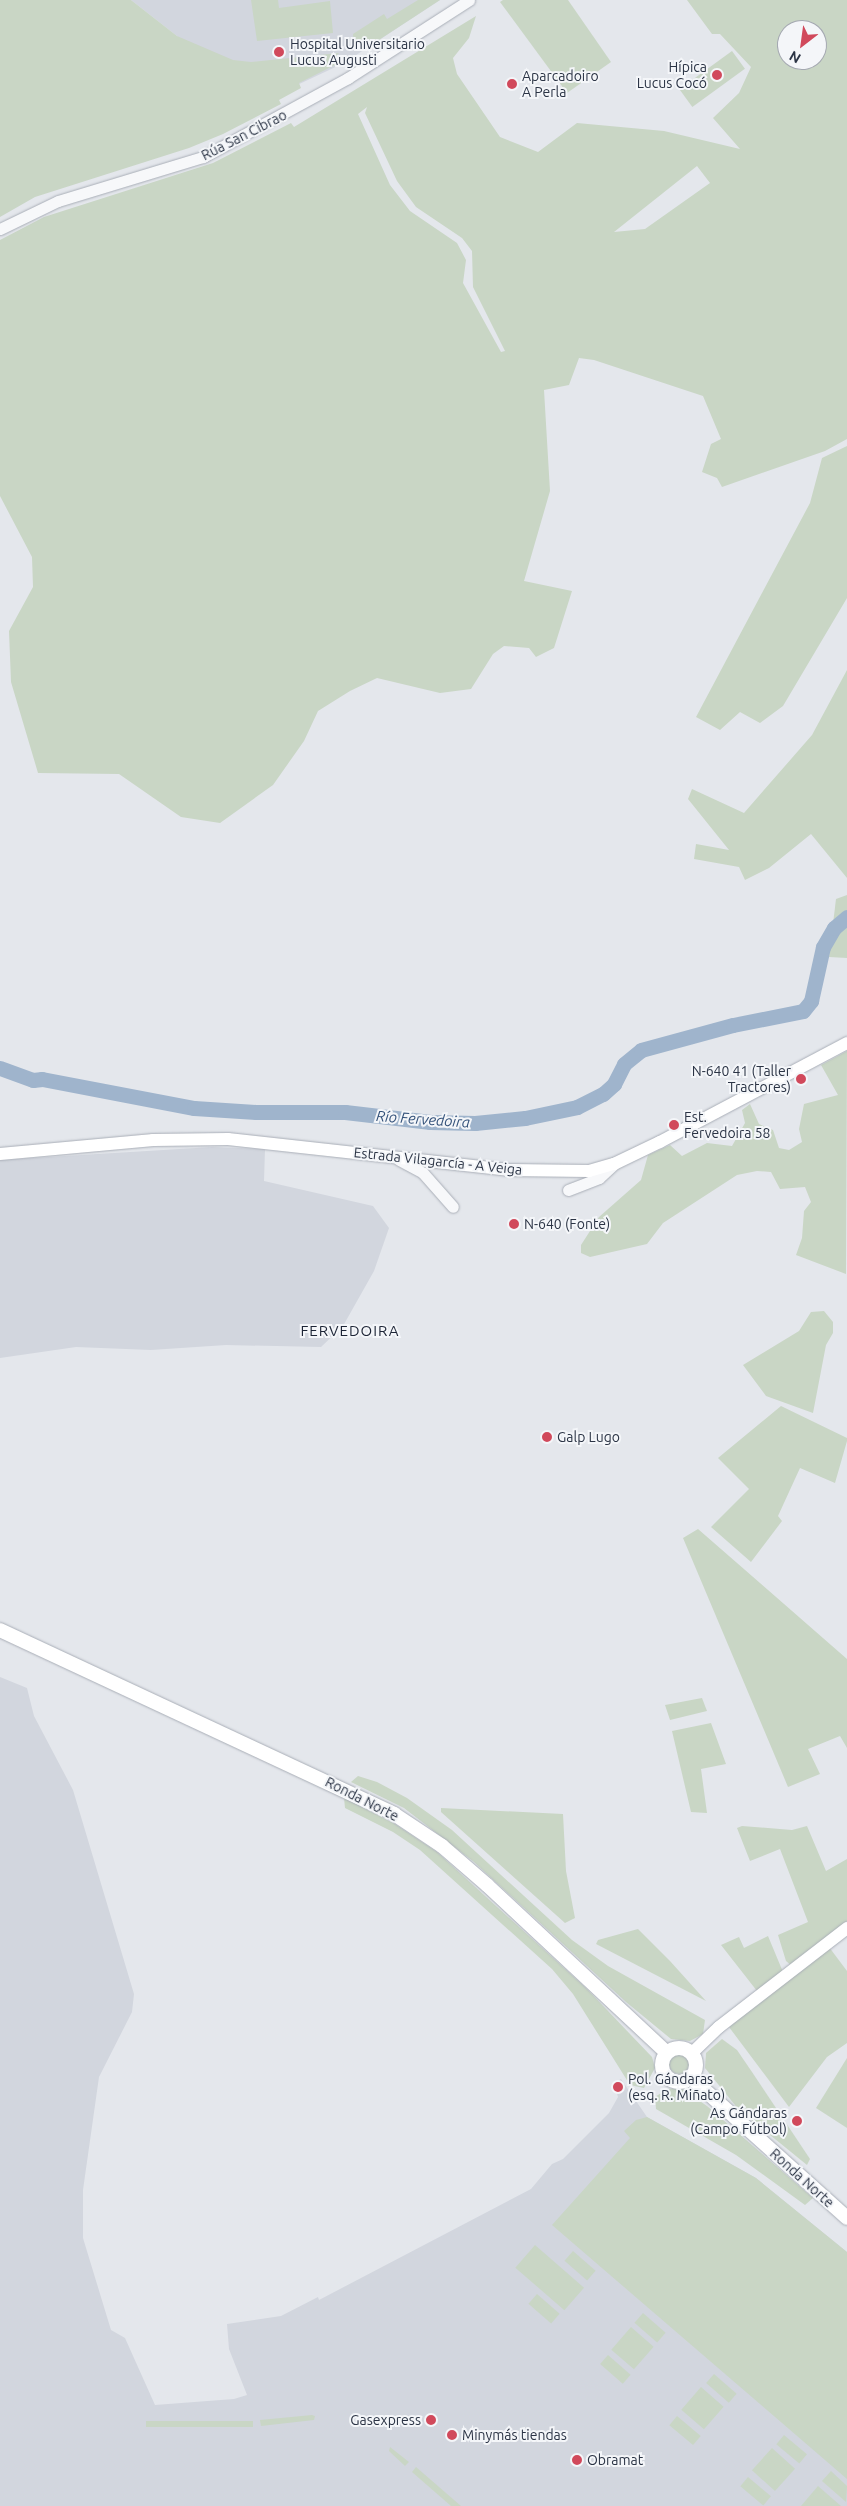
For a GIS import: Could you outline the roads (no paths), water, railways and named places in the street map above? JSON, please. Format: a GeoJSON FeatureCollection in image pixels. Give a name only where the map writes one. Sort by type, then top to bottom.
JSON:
{"type":"FeatureCollection","features":[{"type":"Feature","properties":{"kind":"highway","name":"Ronda Norte"},"geometry":{"type":"LineString","coordinates":[[0,1630],[394,1814],[442,1846],[487,1885],[667,2053]]}},
{"type":"Feature","properties":{"kind":"highway"},"geometry":{"type":"LineString","coordinates":[[677,2048],[692,2053],[696,2063],[690,2077],[681,2081],[667,2076],[662,2066],[667,2053],[677,2048]]}},
{"type":"Feature","properties":{"kind":"highway","name":"Ronda Norte"},"geometry":{"type":"LineString","coordinates":[[690,2077],[847,2218]]}},
{"type":"Feature","properties":{"kind":"main road","name":"Estrada Vilagarcía - A Veiga"},"geometry":{"type":"LineString","coordinates":[[0,1154],[201,1138],[257,1141],[508,1170],[577,1172],[614,1164],[847,1043]]}},
{"type":"Feature","properties":{"kind":"main road"},"geometry":{"type":"LineString","coordinates":[[692,2053],[719,2027],[847,1928]]}},
{"type":"Feature","properties":{"kind":"street","name":"Rúa San Cibrao"},"geometry":{"type":"LineString","coordinates":[[0,229],[58,201],[203,157],[348,78],[469,0]]}},
{"type":"Feature","properties":{"kind":"street"},"geometry":{"type":"LineString","coordinates":[[383,1155],[416,1168],[453,1207]]}},
{"type":"Feature","properties":{"kind":"street"},"geometry":{"type":"LineString","coordinates":[[568,1190],[599,1178],[614,1164]]}},
{"type":"Feature","properties":{"kind":"waterway","name":"Río Fervedoira"},"geometry":{"type":"LineString","coordinates":[[0,1068],[33,1080],[42,1079],[194,1108],[256,1112],[345,1112],[430,1122],[475,1123],[525,1118],[577,1107],[603,1094],[614,1084],[624,1064],[641,1050],[733,1025],[803,1011],[811,1001],[823,947],[834,928],[847,917]]}},
{"type":"Feature","properties":{"kind":"place","name":"Hospital Universitario Lucus Augusti"},"geometry":{"type":"Point","coordinates":[279,52]}},
{"type":"Feature","properties":{"kind":"place","name":"Hípica Lucus Cocó"},"geometry":{"type":"Point","coordinates":[717,75]}},
{"type":"Feature","properties":{"kind":"place","name":"Aparcadoiro A Perla"},"geometry":{"type":"Point","coordinates":[512,84]}},
{"type":"Feature","properties":{"kind":"place","name":"N-640 41 (Taller Tractores)"},"geometry":{"type":"Point","coordinates":[801,1079]}},
{"type":"Feature","properties":{"kind":"place","name":"Est. Fervedoira 58"},"geometry":{"type":"Point","coordinates":[674,1125]}},
{"type":"Feature","properties":{"kind":"place","name":"N-640 (Fonte)"},"geometry":{"type":"Point","coordinates":[514,1224]}},
{"type":"Feature","properties":{"kind":"place","name":"Galp Lugo"},"geometry":{"type":"Point","coordinates":[547,1437]}},
{"type":"Feature","properties":{"kind":"place","name":"Pol. Gándaras (esq. R. Miñato)"},"geometry":{"type":"Point","coordinates":[618,2087]}},
{"type":"Feature","properties":{"kind":"place","name":"As Gándaras (Campo Fútbol)"},"geometry":{"type":"Point","coordinates":[797,2121]}},
{"type":"Feature","properties":{"kind":"place","name":"Gasexpress"},"geometry":{"type":"Point","coordinates":[431,2420]}},
{"type":"Feature","properties":{"kind":"place","name":"Minymás tiendas"},"geometry":{"type":"Point","coordinates":[452,2435]}},
{"type":"Feature","properties":{"kind":"place","name":"Obramat"},"geometry":{"type":"Point","coordinates":[577,2460]}},
{"type":"Feature","properties":{"kind":"district","name":"FERVEDOIRA"},"geometry":{"type":"Point","coordinates":[350,1331]}}]}
